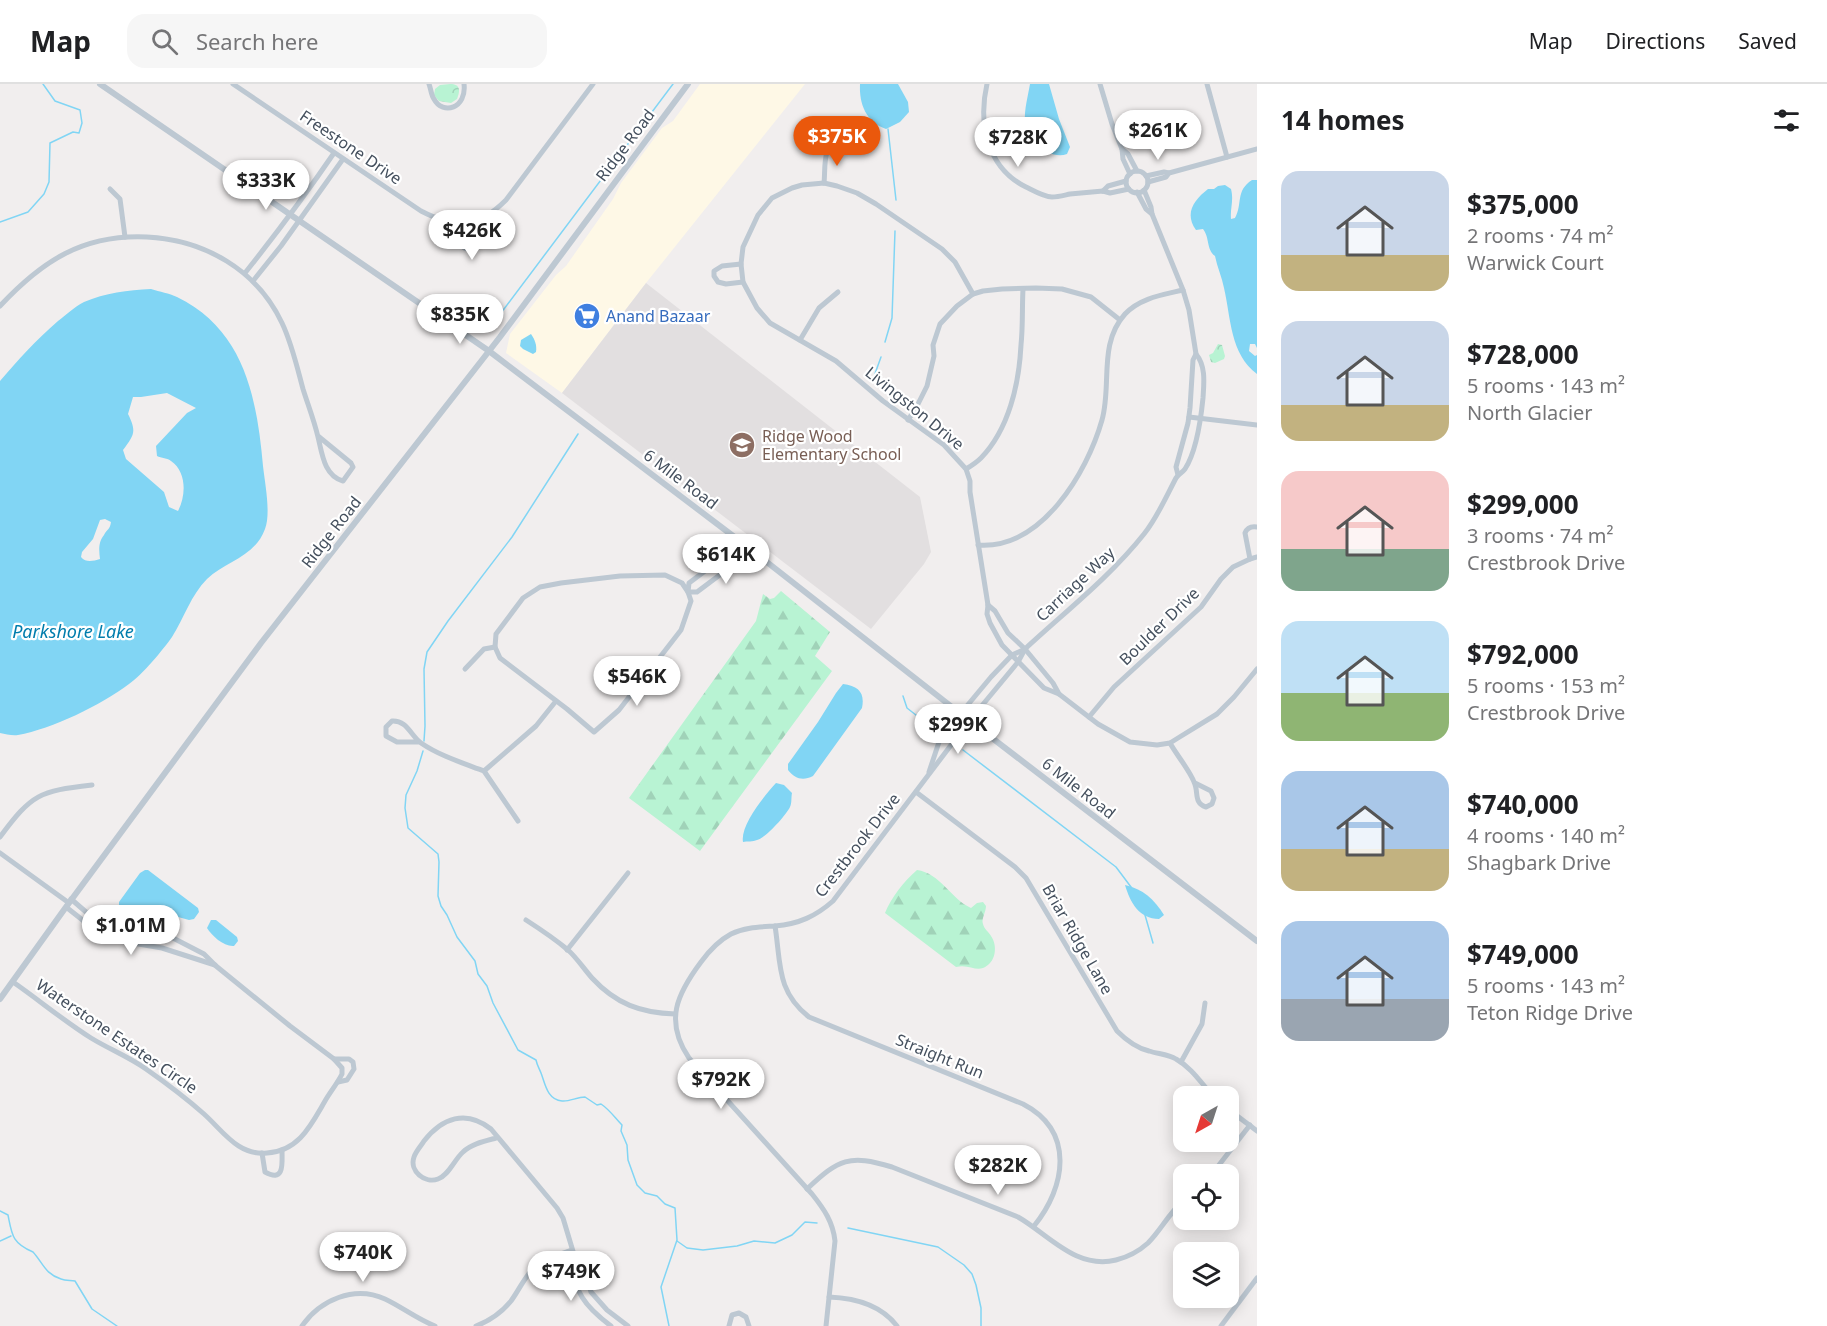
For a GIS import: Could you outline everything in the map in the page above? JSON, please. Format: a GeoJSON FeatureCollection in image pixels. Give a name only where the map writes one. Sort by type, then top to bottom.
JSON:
{"type":"FeatureCollection","features":[{"type":"Feature","properties":{"kind":"street","name":"6 Mile Road"},"geometry":{"type":"LineString","coordinates":[[100,84],[489,351],[745,545],[1257,941]]}},
{"type":"Feature","properties":{"kind":"street","name":"Freestone Drive"},"geometry":{"type":"LineString","coordinates":[[233,84],[421,211],[457,225]]}},
{"type":"Feature","properties":{"kind":"street"},"geometry":{"type":"LineString","coordinates":[[429,84],[436,102],[449,107],[456,106],[462,100],[465,94],[464,84]]}},
{"type":"Feature","properties":{"kind":"street"},"geometry":{"type":"LineString","coordinates":[[477,221],[480,240],[472,250],[465,249],[459,243],[457,225],[477,221],[491,214],[506,200],[593,84]]}},
{"type":"Feature","properties":{"kind":"street","name":"Ridge Road"},"geometry":{"type":"LineString","coordinates":[[0,999],[68,903],[261,643],[520,311],[591,212],[688,84]]}},
{"type":"Feature","properties":{"kind":"street"},"geometry":{"type":"LineString","coordinates":[[987,84],[983,100],[985,132],[996,159],[1016,182],[1052,197],[1103,191],[1110,193],[1130,189],[1137,192],[1144,190],[1147,179]]}},
{"type":"Feature","properties":{"kind":"street"},"geometry":{"type":"LineString","coordinates":[[1100,84],[1123,159],[1130,174]]}},
{"type":"Feature","properties":{"kind":"street"},"geometry":{"type":"LineString","coordinates":[[1207,84],[1227,157]]}},
{"type":"Feature","properties":{"kind":"street"},"geometry":{"type":"LineString","coordinates":[[1122,150],[1128,154],[1137,171],[1147,179],[1166,177],[1169,173],[1257,149]]}},
{"type":"Feature","properties":{"kind":"street"},"geometry":{"type":"LineString","coordinates":[[824,183],[827,150]]}},
{"type":"Feature","properties":{"kind":"street"},"geometry":{"type":"LineString","coordinates":[[245,273],[300,203],[334,153]]}},
{"type":"Feature","properties":{"kind":"street"},"geometry":{"type":"LineString","coordinates":[[253,281],[281,246],[342,159]]}},
{"type":"Feature","properties":{"kind":"street"},"geometry":{"type":"LineString","coordinates":[[1130,189],[1126,181],[1128,175],[1137,171]]}},
{"type":"Feature","properties":{"kind":"street"},"geometry":{"type":"LineString","coordinates":[[1103,191],[1108,186],[1126,181]]}},
{"type":"Feature","properties":{"kind":"street","name":"Livingston Drive"},"geometry":{"type":"LineString","coordinates":[[973,294],[955,262],[942,249],[857,193],[824,183],[802,185],[772,198],[758,215],[746,236],[743,247],[741,264],[743,282],[757,308],[770,323],[836,360],[908,420],[944,445],[966,470],[970,481],[988,605],[987,614],[990,622],[1002,645],[1018,662],[1044,688],[1059,694]]}},
{"type":"Feature","properties":{"kind":"street"},"geometry":{"type":"LineString","coordinates":[[110,189],[120,199],[124,237]]}},
{"type":"Feature","properties":{"kind":"street","name":"Carriage Way"},"geometry":{"type":"LineString","coordinates":[[961,714],[1012,655],[1025,649],[1103,580],[1145,533],[1178,475],[1184,471],[1189,461],[1201,417],[1204,376],[1201,360],[1196,354],[1189,310],[1183,290],[1144,190]]}},
{"type":"Feature","properties":{"kind":"street","name":"Carriage Way"},"geometry":{"type":"LineString","coordinates":[[1137,192],[1146,209],[1152,214]]}},
{"type":"Feature","properties":{"kind":"street"},"geometry":{"type":"LineString","coordinates":[[0,306],[29,277],[60,256],[91,243],[124,237],[153,237],[199,247],[224,258],[245,273],[271,302],[284,326],[322,456],[334,477],[344,481],[353,467],[351,463],[318,436]]}},
{"type":"Feature","properties":{"kind":"street"},"geometry":{"type":"LineString","coordinates":[[741,264],[722,266],[714,271],[714,276],[718,282],[726,284],[743,282]]}},
{"type":"Feature","properties":{"kind":"street"},"geometry":{"type":"LineString","coordinates":[[966,470],[981,459],[998,437],[1007,415],[1018,375],[1022,344],[1023,288]]}},
{"type":"Feature","properties":{"kind":"street"},"geometry":{"type":"LineString","coordinates":[[908,420],[927,386],[934,356],[933,345],[940,324],[957,306],[973,294],[982,291],[1023,288],[1062,289],[1091,297],[1120,320]]}},
{"type":"Feature","properties":{"kind":"street"},"geometry":{"type":"LineString","coordinates":[[978,545],[1005,542],[1036,527],[1063,499],[1090,452],[1102,420],[1107,394],[1108,353],[1111,338],[1120,320],[1134,306],[1148,298],[1183,290]]}},
{"type":"Feature","properties":{"kind":"street"},"geometry":{"type":"LineString","coordinates":[[801,340],[819,308],[838,292]]}},
{"type":"Feature","properties":{"kind":"street","name":"Carriage Way"},"geometry":{"type":"LineString","coordinates":[[1178,475],[1176,467],[1189,417],[1193,360],[1196,354]]}},
{"type":"Feature","properties":{"kind":"street"},"geometry":{"type":"LineString","coordinates":[[1189,417],[1257,425]]}},
{"type":"Feature","properties":{"kind":"street"},"geometry":{"type":"LineString","coordinates":[[1250,558],[1245,533],[1249,528],[1257,527]]}},
{"type":"Feature","properties":{"kind":"street"},"geometry":{"type":"LineString","coordinates":[[688,592],[689,583],[713,565],[734,537]]}},
{"type":"Feature","properties":{"kind":"street"},"geometry":{"type":"LineString","coordinates":[[688,592],[697,592],[721,574],[745,545]]}},
{"type":"Feature","properties":{"kind":"street","name":"Boulder Drive"},"geometry":{"type":"LineString","coordinates":[[1089,717],[1114,687],[1201,607],[1221,579],[1233,567],[1257,557]]}},
{"type":"Feature","properties":{"kind":"street"},"geometry":{"type":"LineString","coordinates":[[665,575],[682,583],[688,592],[691,601],[681,630],[620,710],[594,732],[500,658],[495,647],[496,634],[523,598],[540,587],[620,576],[665,575]]}},
{"type":"Feature","properties":{"kind":"street","name":"Livingston Drive"},"geometry":{"type":"LineString","coordinates":[[988,605],[1008,633],[1025,649],[1053,683],[1059,694]]}},
{"type":"Feature","properties":{"kind":"street"},"geometry":{"type":"LineString","coordinates":[[465,669],[484,649],[495,647]]}},
{"type":"Feature","properties":{"kind":"street","name":"Carriage Way"},"geometry":{"type":"LineString","coordinates":[[970,720],[1018,662],[1025,649]]}},
{"type":"Feature","properties":{"kind":"street"},"geometry":{"type":"LineString","coordinates":[[1059,694],[1110,732],[1130,742],[1149,745],[1170,743],[1217,714],[1257,669]]}},
{"type":"Feature","properties":{"kind":"street"},"geometry":{"type":"LineString","coordinates":[[484,771],[536,726],[556,701]]}},
{"type":"Feature","properties":{"kind":"street","name":"Crestbrook Drive"},"geometry":{"type":"LineString","coordinates":[[928,775],[939,742],[961,714]]}},
{"type":"Feature","properties":{"kind":"street","name":"Crestbrook Drive"},"geometry":{"type":"LineString","coordinates":[[825,1326],[835,1250],[834,1231],[824,1209],[689,1058],[677,1034],[675,1014],[688,979],[712,949],[732,933],[753,927],[799,922],[811,917],[833,901],[970,720]]}},
{"type":"Feature","properties":{"kind":"street"},"geometry":{"type":"LineString","coordinates":[[419,742],[401,722],[392,721],[386,728],[386,736],[392,741],[419,742],[449,758],[484,771],[518,821]]}},
{"type":"Feature","properties":{"kind":"street"},"geometry":{"type":"LineString","coordinates":[[1170,743],[1195,783],[1198,801],[1206,807],[1212,804],[1214,798],[1211,791],[1195,783]]}},
{"type":"Feature","properties":{"kind":"street"},"geometry":{"type":"LineString","coordinates":[[0,837],[23,807],[39,796],[63,788],[92,785]]}},
{"type":"Feature","properties":{"kind":"street","name":"Briar Ridge Lane"},"geometry":{"type":"LineString","coordinates":[[916,792],[1015,867],[1026,878],[1111,1023],[1121,1035],[1144,1050],[1164,1054],[1181,1062],[1196,1074],[1205,1086]]}},
{"type":"Feature","properties":{"kind":"street"},"geometry":{"type":"LineString","coordinates":[[0,853],[68,903]]}},
{"type":"Feature","properties":{"kind":"street"},"geometry":{"type":"LineString","coordinates":[[567,950],[628,873]]}},
{"type":"Feature","properties":{"kind":"street","name":"Waterstone Estates Circle"},"geometry":{"type":"LineString","coordinates":[[13,982],[84,1033],[146,1069],[194,1105],[232,1143],[244,1149],[262,1153],[282,1150],[294,1145],[303,1137],[338,1082],[347,1080],[354,1069],[353,1062],[349,1059],[334,1059],[297,1032],[204,954],[186,943],[153,933],[131,931],[102,923],[68,903]]}},
{"type":"Feature","properties":{"kind":"street","name":"Waterstone Estates Circle"},"geometry":{"type":"LineString","coordinates":[[68,903],[99,933],[115,940],[171,950],[216,966]]}},
{"type":"Feature","properties":{"kind":"street"},"geometry":{"type":"LineString","coordinates":[[526,920],[567,950],[594,981],[621,1002],[631,1008],[646,1012],[675,1014]]}},
{"type":"Feature","properties":{"kind":"street","name":"Straight Run"},"geometry":{"type":"LineString","coordinates":[[775,926],[784,985],[793,1003],[808,1017],[1023,1104],[1044,1119],[1057,1142],[1060,1170],[1053,1196],[1034,1226]]}},
{"type":"Feature","properties":{"kind":"street"},"geometry":{"type":"LineString","coordinates":[[150,946],[153,933]]}},
{"type":"Feature","properties":{"kind":"street"},"geometry":{"type":"LineString","coordinates":[[1181,1062],[1202,1024],[1205,1003]]}},
{"type":"Feature","properties":{"kind":"street"},"geometry":{"type":"LineString","coordinates":[[334,1059],[342,1068],[338,1082]]}},
{"type":"Feature","properties":{"kind":"street"},"geometry":{"type":"LineString","coordinates":[[1239,1117],[1257,1131]]}},
{"type":"Feature","properties":{"kind":"street"},"geometry":{"type":"LineString","coordinates":[[496,1138],[476,1144],[464,1151],[438,1180],[428,1181],[416,1172],[413,1162],[418,1149],[430,1134],[446,1121],[462,1118],[478,1121],[491,1129],[496,1138],[557,1208],[572,1250],[573,1272],[579,1291],[584,1301],[611,1326]]}},
{"type":"Feature","properties":{"kind":"street"},"geometry":{"type":"LineString","coordinates":[[1220,1164],[1250,1125]]}},
{"type":"Feature","properties":{"kind":"street"},"geometry":{"type":"LineString","coordinates":[[262,1153],[265,1172],[277,1174],[283,1167],[282,1150]]}},
{"type":"Feature","properties":{"kind":"street"},"geometry":{"type":"LineString","coordinates":[[807,1189],[822,1174],[837,1164],[850,1160],[872,1161],[1003,1211],[1034,1226],[1072,1254],[1093,1261],[1109,1262],[1129,1256],[1139,1250],[1173,1211]]}},
{"type":"Feature","properties":{"kind":"street"},"geometry":{"type":"LineString","coordinates":[[476,1326],[487,1322],[503,1309],[538,1265],[572,1250]]}},
{"type":"Feature","properties":{"kind":"street"},"geometry":{"type":"LineString","coordinates":[[574,1258],[584,1268],[591,1292],[607,1310],[628,1326]]}},
{"type":"Feature","properties":{"kind":"street"},"geometry":{"type":"LineString","coordinates":[[1221,1326],[1257,1278]]}},
{"type":"Feature","properties":{"kind":"street"},"geometry":{"type":"LineString","coordinates":[[302,1326],[322,1305],[337,1298],[355,1294],[371,1295],[386,1300],[435,1326]]}},
{"type":"Feature","properties":{"kind":"street"},"geometry":{"type":"LineString","coordinates":[[829,1297],[872,1305],[897,1326]]}},
{"type":"Feature","properties":{"kind":"street"},"geometry":{"type":"LineString","coordinates":[[600,1318],[607,1310]]}},
{"type":"Feature","properties":{"kind":"street"},"geometry":{"type":"LineString","coordinates":[[729,1326],[732,1315],[739,1313],[746,1317],[749,1326]]}},
{"type":"Feature","properties":{"kind":"shaded area"},"geometry":{"type":"Polygon","coordinates":[[[700,84],[805,84],[646,283],[562,393],[506,353],[510,334],[556,275],[566,266],[613,199],[621,183],[662,128],[673,121],[700,84]]]}},
{"type":"Feature","properties":{"kind":"shaded area","name":"Ridge Wood Elementary School"},"geometry":{"type":"Polygon","coordinates":[[[646,283],[920,497],[931,552],[924,564],[871,629],[562,393],[646,283]]]}},
{"type":"Feature","properties":{"kind":"green space"},"geometry":{"type":"Polygon","coordinates":[[[450,84],[459,88],[457,99],[451,103],[439,101],[434,95],[435,89],[440,85],[450,84]]]}},
{"type":"Feature","properties":{"kind":"green space"},"geometry":{"type":"Polygon","coordinates":[[[464,224],[473,229],[475,239],[470,245],[465,245],[459,239],[459,230],[464,224]]]}},
{"type":"Feature","properties":{"kind":"green space"},"geometry":{"type":"Polygon","coordinates":[[[1218,344],[1222,345],[1224,359],[1215,363],[1211,362],[1209,355],[1213,353],[1218,344]]]}},
{"type":"Feature","properties":{"kind":"green space"},"geometry":{"type":"Polygon","coordinates":[[[781,591],[830,632],[815,656],[832,671],[700,851],[629,798],[756,621],[763,594],[770,599],[781,591]]]}},
{"type":"Feature","properties":{"kind":"green space"},"geometry":{"type":"Polygon","coordinates":[[[917,870],[932,876],[957,899],[971,908],[983,902],[986,906],[984,927],[995,945],[993,958],[987,966],[980,969],[956,967],[885,913],[898,890],[917,870]]]}},
{"type":"Feature","properties":{"kind":"water"},"geometry":{"type":"Polygon","coordinates":[[[860,84],[898,84],[908,102],[909,112],[900,122],[886,129],[879,126],[865,111],[860,84]]]}},
{"type":"Feature","properties":{"kind":"water"},"geometry":{"type":"Polygon","coordinates":[[[1030,84],[1049,84],[1070,147],[1067,154],[1053,154],[1047,151],[1040,147],[1030,135],[1025,117],[1030,84]]]}},
{"type":"Feature","properties":{"kind":"water"},"geometry":{"type":"Polygon","coordinates":[[[1252,180],[1257,180],[1257,348],[1255,344],[1250,344],[1249,351],[1257,355],[1257,374],[1241,356],[1233,335],[1223,284],[1207,236],[1203,229],[1196,230],[1191,218],[1192,207],[1203,193],[1208,189],[1225,185],[1231,189],[1231,219],[1235,218],[1241,193],[1252,180]]]}},
{"type":"Feature","properties":{"kind":"water","name":"Parkshore Lake"},"geometry":{"type":"Polygon","coordinates":[[[151,289],[174,296],[200,311],[233,347],[251,392],[257,416],[267,498],[268,515],[265,529],[254,546],[201,585],[172,637],[152,662],[129,684],[91,708],[61,722],[18,735],[0,733],[0,381],[42,335],[77,306],[108,294],[151,289]],[[167,393],[133,397],[128,414],[133,425],[133,433],[123,450],[126,459],[164,492],[169,507],[178,511],[184,491],[180,471],[168,459],[157,456],[156,446],[187,413],[196,408],[167,393]],[[105,519],[100,520],[93,539],[82,552],[81,557],[85,560],[100,559],[101,541],[111,522],[105,519]]]}},
{"type":"Feature","properties":{"kind":"water"},"geometry":{"type":"Polygon","coordinates":[[[531,334],[536,347],[536,352],[533,354],[520,346],[521,340],[531,334]]]}},
{"type":"Feature","properties":{"kind":"water"},"geometry":{"type":"Polygon","coordinates":[[[843,684],[853,686],[860,691],[863,698],[862,708],[813,776],[803,779],[796,777],[788,770],[788,764],[843,684]]]}},
{"type":"Feature","properties":{"kind":"water"},"geometry":{"type":"Polygon","coordinates":[[[776,783],[784,785],[792,793],[790,807],[761,838],[743,842],[745,827],[749,819],[776,783]]]}},
{"type":"Feature","properties":{"kind":"water"},"geometry":{"type":"Polygon","coordinates":[[[145,870],[198,908],[199,912],[194,919],[189,920],[160,912],[119,906],[119,902],[140,873],[145,870]]]}},
{"type":"Feature","properties":{"kind":"water"},"geometry":{"type":"Polygon","coordinates":[[[1125,885],[1148,896],[1164,915],[1159,919],[1141,913],[1133,903],[1125,885]]]}},
{"type":"Feature","properties":{"kind":"water"},"geometry":{"type":"Polygon","coordinates":[[[211,920],[216,920],[237,937],[238,941],[234,946],[222,943],[212,934],[207,928],[211,920]]]}},
{"type":"Feature","properties":{"kind":"waterway"},"geometry":{"type":"LineString","coordinates":[[0,222],[28,212],[44,194],[49,182],[50,143],[73,132],[79,133],[82,123],[80,110],[55,101],[43,84]]}},
{"type":"Feature","properties":{"kind":"waterway"},"geometry":{"type":"LineString","coordinates":[[492,325],[673,84]]}},
{"type":"Feature","properties":{"kind":"waterway"},"geometry":{"type":"LineString","coordinates":[[888,129],[896,200]]}},
{"type":"Feature","properties":{"kind":"waterway"},"geometry":{"type":"LineString","coordinates":[[885,342],[892,318],[895,231]]}},
{"type":"Feature","properties":{"kind":"waterway"},"geometry":{"type":"LineString","coordinates":[[872,382],[881,357]]}},
{"type":"Feature","properties":{"kind":"waterway"},"geometry":{"type":"LineString","coordinates":[[424,741],[424,669],[427,652],[512,537],[578,434]]}},
{"type":"Feature","properties":{"kind":"waterway"},"geometry":{"type":"LineString","coordinates":[[903,696],[907,708],[935,730]]}},
{"type":"Feature","properties":{"kind":"waterway"},"geometry":{"type":"LineString","coordinates":[[963,750],[1116,867],[1131,887]]}},
{"type":"Feature","properties":{"kind":"waterway"},"geometry":{"type":"LineString","coordinates":[[423,751],[406,795],[408,828],[438,854],[438,896],[441,906],[457,937],[475,961],[478,974],[487,986],[493,1003],[518,1050],[536,1060],[547,1090],[553,1098],[565,1101],[585,1097],[610,1111],[622,1125],[621,1131],[627,1145],[628,1160],[637,1185],[645,1193],[657,1196],[665,1204],[675,1208],[677,1240],[661,1287],[669,1326]]}},
{"type":"Feature","properties":{"kind":"waterway"},"geometry":{"type":"LineString","coordinates":[[1145,915],[1153,943]]}},
{"type":"Feature","properties":{"kind":"waterway"},"geometry":{"type":"LineString","coordinates":[[0,1211],[8,1215],[12,1233],[17,1242],[33,1252],[51,1274],[63,1280],[75,1281],[92,1309],[117,1326]]}},
{"type":"Feature","properties":{"kind":"waterway"},"geometry":{"type":"LineString","coordinates":[[677,1241],[687,1248],[703,1250],[737,1246],[754,1241],[775,1243],[792,1235],[805,1222],[817,1223]]}},
{"type":"Feature","properties":{"kind":"waterway"},"geometry":{"type":"LineString","coordinates":[[848,1228],[938,1247],[964,1265],[972,1274],[976,1285],[981,1308],[981,1326]]}},
{"type":"Feature","properties":{"kind":"waterway"},"geometry":{"type":"LineString","coordinates":[[0,1241],[11,1236]]}},
{"type":"Feature","properties":{"kind":"place","name":"Anand Bazaar"},"geometry":{"type":"Point","coordinates":[587,316]}},
{"type":"Feature","properties":{"kind":"place","name":"Ridge Wood Elementary School"},"geometry":{"type":"Point","coordinates":[742,445]}}]}
